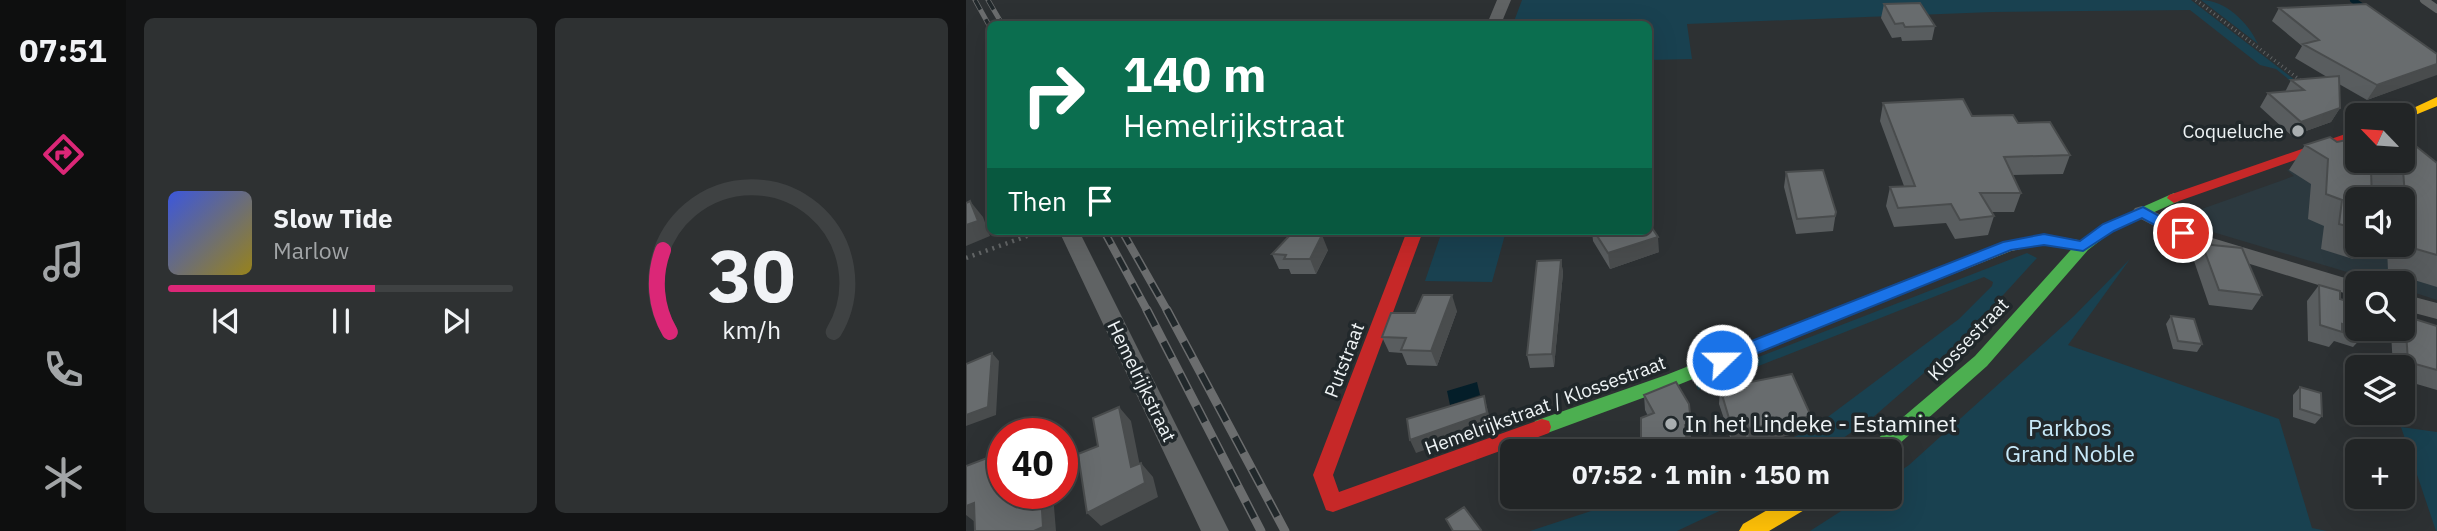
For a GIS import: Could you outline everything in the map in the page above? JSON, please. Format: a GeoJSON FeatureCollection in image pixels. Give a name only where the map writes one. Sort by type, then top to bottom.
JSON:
{"type":"FeatureCollection","features":[{"type":"Feature","properties":{"kind":"street"},"geometry":{"type":"LineString","coordinates":[[1495,21],[1504,0]]}},
{"type":"Feature","properties":{"kind":"street"},"geometry":{"type":"LineString","coordinates":[[2415,111],[2437,102]]}},
{"type":"Feature","properties":{"kind":"street"},"geometry":{"type":"LineString","coordinates":[[2083,246],[2109,227],[2195,189],[2345,138]]}},
{"type":"Feature","properties":{"kind":"street"},"geometry":{"type":"LineString","coordinates":[[2143,212],[2202,242],[2345,285]]}},
{"type":"Feature","properties":{"kind":"street","name":"Hemelrijkstraat"},"geometry":{"type":"LineString","coordinates":[[1071,235],[1215,531]]}},
{"type":"Feature","properties":{"kind":"street","name":"Putstraat"},"geometry":{"type":"LineString","coordinates":[[1333,503],[1323,475],[1413,235]]}},
{"type":"Feature","properties":{"kind":"street","name":"Hemelrijkstraat / Klossestraat"},"geometry":{"type":"LineString","coordinates":[[1333,503],[1672,380],[2008,246],[2044,240],[2083,246]]}},
{"type":"Feature","properties":{"kind":"street","name":"Klossestraat"},"geometry":{"type":"LineString","coordinates":[[1891,439],[1981,361],[2083,246]]}},
{"type":"Feature","properties":{"kind":"street"},"geometry":{"type":"LineString","coordinates":[[2415,305],[2437,311]]}},
{"type":"Feature","properties":{"kind":"street"},"geometry":{"type":"LineString","coordinates":[[1750,531],[1788,509]]}},
{"type":"Feature","properties":{"kind":"lane"},"geometry":{"type":"LineString","coordinates":[[2424,0],[2437,9]]}},
{"type":"Feature","properties":{"kind":"path"},"geometry":{"type":"LineString","coordinates":[[2196,0],[2314,91]]}},
{"type":"Feature","properties":{"kind":"path"},"geometry":{"type":"LineString","coordinates":[[966,258],[1030,235]]}},
{"type":"Feature","properties":{"kind":"shaded area"},"geometry":{"type":"Polygon","coordinates":[[[2328,157],[2345,159],[2345,173],[2383,173],[2413,187],[2345,187],[2345,257],[2415,257],[2415,188],[2437,198],[2437,300],[2415,293],[2415,271],[2345,271],[2196,227],[2185,215],[2294,176],[2287,170],[2328,157]]]}},
{"type":"Feature","properties":{"kind":"shaded area"},"geometry":{"type":"Polygon","coordinates":[[[1477,382],[1480,395],[1450,405],[1447,391],[1477,382]]]}},
{"type":"Feature","properties":{"kind":"green space"},"geometry":{"type":"Polygon","coordinates":[[[1522,0],[2191,0],[2331,108],[2319,104],[2276,69],[2260,65],[2190,10],[1992,12],[1687,24],[1692,59],[1652,60],[1652,21],[1514,21],[1522,0]]]}},
{"type":"Feature","properties":{"kind":"green space"},"geometry":{"type":"Polygon","coordinates":[[[2201,0],[2219,4],[2235,14],[2258,44],[2201,0]]]}},
{"type":"Feature","properties":{"kind":"green space"},"geometry":{"type":"Polygon","coordinates":[[[1441,235],[1505,235],[1492,282],[1425,281],[1441,235]]]}},
{"type":"Feature","properties":{"kind":"green space"},"geometry":{"type":"Polygon","coordinates":[[[2027,253],[2037,258],[1963,339],[1871,419],[1842,439],[1789,439],[1809,431],[1959,319],[1993,282],[1984,277],[1698,390],[1696,385],[1699,380],[2027,253]]]}},
{"type":"Feature","properties":{"kind":"green space","name":"Parkbos Grand Noble"},"geometry":{"type":"Polygon","coordinates":[[[2130,259],[2068,345],[2279,419],[2312,528],[2327,531],[1810,531],[1844,509],[1902,509],[1902,470],[2074,316],[2130,259]]]}},
{"type":"Feature","properties":{"kind":"green space"},"geometry":{"type":"Polygon","coordinates":[[[2401,427],[2437,432],[2437,531],[2415,469],[2415,439],[2405,439],[2401,427]]]}},
{"type":"Feature","properties":{"kind":"green space"},"geometry":{"type":"Polygon","coordinates":[[[1597,509],[1724,509],[1677,531],[1530,531],[1597,509]]]}},
{"type":"Feature","properties":{"kind":"building"},"geometry":{"type":"Polygon","coordinates":[[[1920,3],[1935,26],[1905,27],[1903,23],[1895,24],[1884,4],[1920,3]]]}},
{"type":"Feature","properties":{"kind":"building"},"geometry":{"type":"Polygon","coordinates":[[[2366,4],[2437,54],[2437,64],[2377,85],[2303,44],[2319,40],[2279,8],[2366,4]]]}},
{"type":"Feature","properties":{"kind":"building"},"geometry":{"type":"Polygon","coordinates":[[[2339,76],[2340,108],[2301,122],[2268,93],[2304,90],[2291,80],[2339,76]]]}},
{"type":"Feature","properties":{"kind":"building"},"geometry":{"type":"Polygon","coordinates":[[[1963,99],[1972,116],[2013,115],[2018,123],[2050,122],[2070,155],[2004,157],[2021,193],[1980,193],[1994,216],[1960,220],[1951,204],[1898,208],[1890,187],[1915,186],[1883,103],[1963,99]]]}},
{"type":"Feature","properties":{"kind":"building"},"geometry":{"type":"Polygon","coordinates":[[[2330,137],[2337,142],[2345,140],[2345,173],[2371,173],[2372,187],[2345,187],[2345,226],[2339,224],[2342,200],[2326,194],[2328,159],[2305,145],[2330,137]]]}},
{"type":"Feature","properties":{"kind":"building"},"geometry":{"type":"Polygon","coordinates":[[[2417,147],[2437,163],[2437,255],[2415,249],[2415,187],[2404,187],[2403,173],[2415,173],[2417,147]]]}},
{"type":"Feature","properties":{"kind":"building"},"geometry":{"type":"Polygon","coordinates":[[[1823,170],[1835,216],[1797,219],[1786,172],[1823,170]]]}},
{"type":"Feature","properties":{"kind":"building"},"geometry":{"type":"Polygon","coordinates":[[[970,201],[978,221],[966,225],[966,203],[970,201]]]}},
{"type":"Feature","properties":{"kind":"building"},"geometry":{"type":"Polygon","coordinates":[[[1652,228],[1658,237],[1608,253],[1597,235],[1652,235],[1652,228]]]}},
{"type":"Feature","properties":{"kind":"building"},"geometry":{"type":"Polygon","coordinates":[[[1290,235],[1322,235],[1310,259],[1284,259],[1286,255],[1272,254],[1290,235]]]}},
{"type":"Feature","properties":{"kind":"building"},"geometry":{"type":"Polygon","coordinates":[[[2202,244],[2242,248],[2262,295],[2219,290],[2202,244]]]}},
{"type":"Feature","properties":{"kind":"building"},"geometry":{"type":"Polygon","coordinates":[[[1561,260],[1552,354],[1527,355],[1537,261],[1561,260]]]}},
{"type":"Feature","properties":{"kind":"building"},"geometry":{"type":"Polygon","coordinates":[[[2319,285],[2340,291],[2340,299],[2345,300],[2345,325],[2342,324],[2342,332],[2320,325],[2319,285]]]}},
{"type":"Feature","properties":{"kind":"building"},"geometry":{"type":"Polygon","coordinates":[[[1423,295],[1452,295],[1431,351],[1401,350],[1406,338],[1382,337],[1391,313],[1415,313],[1423,295]]]}},
{"type":"Feature","properties":{"kind":"building"},"geometry":{"type":"Polygon","coordinates":[[[2171,316],[2194,319],[2202,344],[2178,341],[2171,316]]]}},
{"type":"Feature","properties":{"kind":"building"},"geometry":{"type":"Polygon","coordinates":[[[2415,319],[2437,326],[2437,370],[2415,364],[2415,355],[2408,355],[2407,341],[2415,341],[2415,319]]]}},
{"type":"Feature","properties":{"kind":"building"},"geometry":{"type":"Polygon","coordinates":[[[992,353],[988,407],[966,415],[966,364],[992,353]]]}},
{"type":"Feature","properties":{"kind":"building"},"geometry":{"type":"Polygon","coordinates":[[[1792,374],[1811,416],[1749,429],[1747,422],[1731,425],[1720,388],[1792,374]]]}},
{"type":"Feature","properties":{"kind":"building","name":"In het Lindeke - Estaminet"},"geometry":{"type":"Polygon","coordinates":[[[1676,382],[1689,404],[1691,424],[1685,425],[1687,439],[1641,439],[1641,418],[1654,413],[1644,395],[1676,382]]]}},
{"type":"Feature","properties":{"kind":"building"},"geometry":{"type":"Polygon","coordinates":[[[2300,387],[2321,393],[2322,416],[2300,409],[2300,387]]]}},
{"type":"Feature","properties":{"kind":"building"},"geometry":{"type":"Polygon","coordinates":[[[1484,396],[1487,413],[1410,440],[1407,419],[1484,396]]]}},
{"type":"Feature","properties":{"kind":"building"},"geometry":{"type":"Polygon","coordinates":[[[1119,407],[1131,467],[1141,463],[1145,483],[1087,513],[1078,454],[1098,446],[1093,418],[1119,407]]]}},
{"type":"Feature","properties":{"kind":"building"},"geometry":{"type":"Polygon","coordinates":[[[987,458],[987,509],[1042,509],[1043,527],[1034,531],[975,531],[974,503],[966,506],[966,466],[987,458]]]}},
{"type":"Feature","properties":{"kind":"building"},"geometry":{"type":"Polygon","coordinates":[[[1464,507],[1481,530],[1453,531],[1446,519],[1464,507]]]}},
{"type":"Feature","properties":{"kind":"waterway"},"geometry":{"type":"LineString","coordinates":[[2353,0],[2367,10]]}},
{"type":"Feature","properties":{"kind":"railway"},"geometry":{"type":"LineString","coordinates":[[975,0],[987,22]]}},
{"type":"Feature","properties":{"kind":"railway"},"geometry":{"type":"LineString","coordinates":[[988,0],[1000,21]]}},
{"type":"Feature","properties":{"kind":"railway"},"geometry":{"type":"LineString","coordinates":[[1106,235],[1148,312]]}},
{"type":"Feature","properties":{"kind":"railway"},"geometry":{"type":"LineString","coordinates":[[1124,235],[1168,312]]}},
{"type":"Feature","properties":{"kind":"railway"},"geometry":{"type":"LineString","coordinates":[[1147,310],[1261,531]]}},
{"type":"Feature","properties":{"kind":"railway"},"geometry":{"type":"LineString","coordinates":[[1167,310],[1285,531]]}},
{"type":"Feature","properties":{"kind":"traffic: fast"},"geometry":{"type":"LineString","coordinates":[[1891,439],[1981,361],[2083,246],[2109,227],[2174,198]]}},
{"type":"Feature","properties":{"kind":"traffic: fast"},"geometry":{"type":"LineString","coordinates":[[1542,427],[1672,380],[1899,289]]}},
{"type":"Feature","properties":{"kind":"traffic: slow"},"geometry":{"type":"LineString","coordinates":[[2415,110],[2437,101]]}},
{"type":"Feature","properties":{"kind":"traffic: slow"},"geometry":{"type":"LineString","coordinates":[[1899,289],[2008,246],[2044,239],[2083,246]]}},
{"type":"Feature","properties":{"kind":"traffic: slow"},"geometry":{"type":"LineString","coordinates":[[1750,531],[1788,509]]}},
{"type":"Feature","properties":{"kind":"traffic: jam"},"geometry":{"type":"LineString","coordinates":[[2174,198],[2345,138]]}},
{"type":"Feature","properties":{"kind":"traffic: jam"},"geometry":{"type":"LineString","coordinates":[[1413,235],[1323,475],[1333,503],[1542,427]]}},
{"type":"Feature","properties":{"kind":"place","name":"Coqueluche"},"geometry":{"type":"Point","coordinates":[2298,131]}},
{"type":"Feature","properties":{"kind":"place","name":"In het Lindeke - Estaminet"},"geometry":{"type":"Point","coordinates":[1671,424]}},
{"type":"Feature","properties":{"kind":"route"},"geometry":{"type":"LineString","coordinates":[[1722,360],[2008,246],[2044,240],[2083,246],[2109,227],[2143,212],[2183,233]]}}]}
